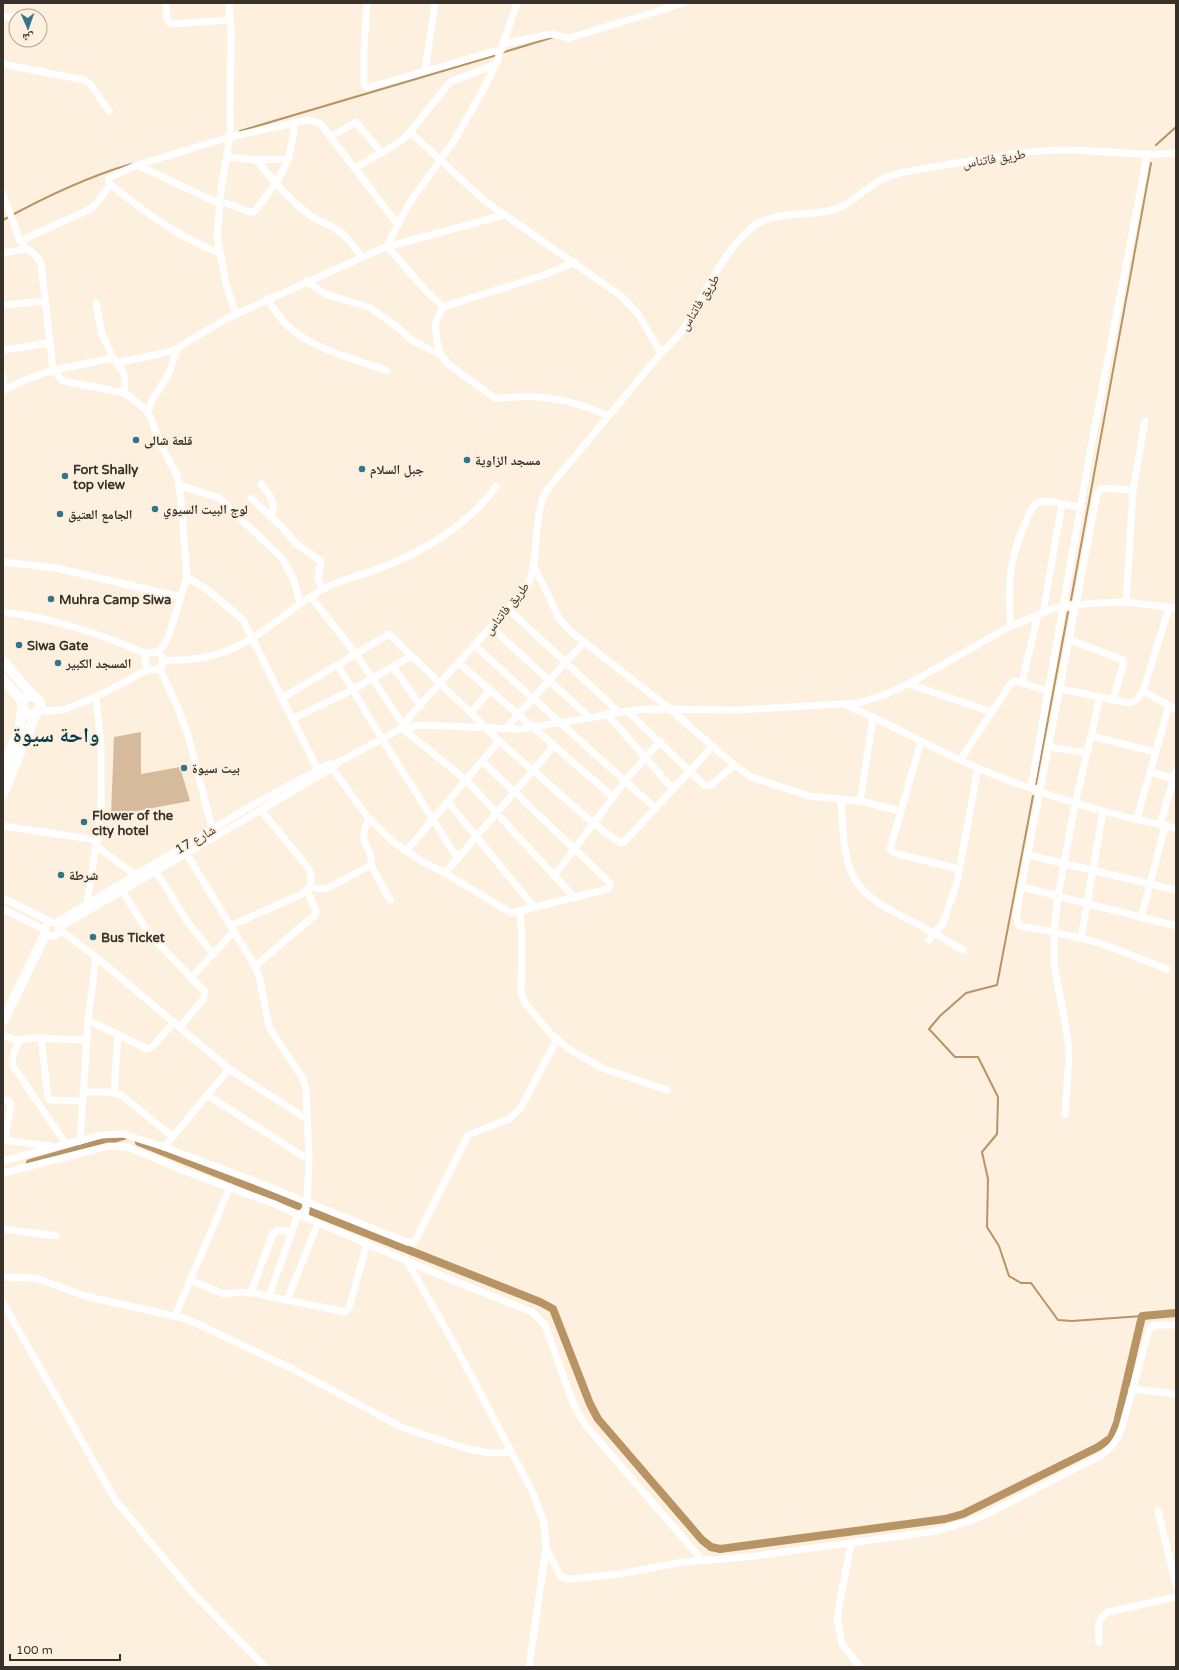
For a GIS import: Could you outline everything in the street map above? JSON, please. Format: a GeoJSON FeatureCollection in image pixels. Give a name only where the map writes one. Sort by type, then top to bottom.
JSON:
{"type":"FeatureCollection","features":[{"type":"Feature","properties":{"kind":"street"},"geometry":{"type":"LineString","coordinates":[[166,3],[167,18],[170,24],[230,20]]}},
{"type":"Feature","properties":{"kind":"street"},"geometry":{"type":"LineString","coordinates":[[229,3],[230,137],[220,203],[217,237],[226,284],[236,315]]}},
{"type":"Feature","properties":{"kind":"street"},"geometry":{"type":"LineString","coordinates":[[367,3],[364,48],[364,86],[369,88],[503,46],[551,34],[569,38],[684,3]]}},
{"type":"Feature","properties":{"kind":"street"},"geometry":{"type":"LineString","coordinates":[[425,70],[435,3]]}},
{"type":"Feature","properties":{"kind":"street"},"geometry":{"type":"LineString","coordinates":[[387,246],[416,192],[467,120],[496,64],[517,3]]}},
{"type":"Feature","properties":{"kind":"street"},"geometry":{"type":"LineString","coordinates":[[3,64],[84,80],[90,84],[109,111]]}},
{"type":"Feature","properties":{"kind":"street"},"geometry":{"type":"LineString","coordinates":[[355,168],[382,153],[410,132],[450,82],[496,64]]}},
{"type":"Feature","properties":{"kind":"street"},"geometry":{"type":"LineString","coordinates":[[220,253],[194,243],[172,231],[110,184],[108,179],[137,165],[230,137],[295,122],[307,120],[317,121],[398,225]]}},
{"type":"Feature","properties":{"kind":"street"},"geometry":{"type":"LineString","coordinates":[[137,165],[220,203],[254,212],[276,184],[289,159],[295,122]]}},
{"type":"Feature","properties":{"kind":"street"},"geometry":{"type":"LineString","coordinates":[[330,137],[356,122],[382,153]]}},
{"type":"Feature","properties":{"kind":"street"},"geometry":{"type":"LineString","coordinates":[[410,132],[440,158],[473,191],[504,215],[608,285],[631,306],[661,353]]}},
{"type":"Feature","properties":{"kind":"street","name":"طريق فاتناس"},"geometry":{"type":"LineString","coordinates":[[404,728],[420,706],[508,609],[529,582],[533,564],[538,511],[546,491],[661,353],[680,333],[732,251],[748,231],[769,217],[782,214],[831,210],[840,207],[869,186],[889,176],[992,158],[1064,150],[1146,156],[1176,154]]}},
{"type":"Feature","properties":{"kind":"street"},"geometry":{"type":"LineString","coordinates":[[1031,788],[1146,156]]}},
{"type":"Feature","properties":{"kind":"street"},"geometry":{"type":"LineString","coordinates":[[227,157],[256,160],[289,159]]}},
{"type":"Feature","properties":{"kind":"street"},"geometry":{"type":"LineString","coordinates":[[256,160],[276,184],[306,213],[317,221],[335,228],[348,238],[361,256]]}},
{"type":"Feature","properties":{"kind":"street"},"geometry":{"type":"LineString","coordinates":[[20,241],[90,209],[98,202],[110,184]]}},
{"type":"Feature","properties":{"kind":"street"},"geometry":{"type":"LineString","coordinates":[[3,194],[6,211],[20,241],[37,255],[41,264],[53,370],[62,380],[68,382],[124,393],[148,412],[159,442],[173,466],[180,485],[187,577],[167,640],[158,652]]}},
{"type":"Feature","properties":{"kind":"street"},"geometry":{"type":"LineString","coordinates":[[3,377],[4,390],[25,380],[53,370],[165,354],[267,299],[361,256],[387,246],[504,215]]}},
{"type":"Feature","properties":{"kind":"street"},"geometry":{"type":"LineString","coordinates":[[387,246],[426,291],[443,307]]}},
{"type":"Feature","properties":{"kind":"street"},"geometry":{"type":"LineString","coordinates":[[3,252],[28,249]]}},
{"type":"Feature","properties":{"kind":"street"},"geometry":{"type":"LineString","coordinates":[[574,262],[544,275],[443,307],[435,324],[436,342],[441,355],[448,364],[496,399],[520,396],[559,399],[590,407],[608,416]]}},
{"type":"Feature","properties":{"kind":"street"},"geometry":{"type":"LineString","coordinates":[[306,281],[325,294],[369,307],[397,327],[412,341],[441,355]]}},
{"type":"Feature","properties":{"kind":"street"},"geometry":{"type":"LineString","coordinates":[[267,299],[286,325],[308,341],[319,347],[387,371]]}},
{"type":"Feature","properties":{"kind":"street"},"geometry":{"type":"LineString","coordinates":[[3,305],[45,301]]}},
{"type":"Feature","properties":{"kind":"street"},"geometry":{"type":"LineString","coordinates":[[96,303],[100,328],[115,361],[124,374],[124,393]]}},
{"type":"Feature","properties":{"kind":"street"},"geometry":{"type":"LineString","coordinates":[[3,350],[49,343]]}},
{"type":"Feature","properties":{"kind":"street"},"geometry":{"type":"LineString","coordinates":[[148,412],[152,400],[168,375],[178,348]]}},
{"type":"Feature","properties":{"kind":"street"},"geometry":{"type":"LineString","coordinates":[[1126,602],[1132,490],[1145,421]]}},
{"type":"Feature","properties":{"kind":"street"},"geometry":{"type":"LineString","coordinates":[[261,484],[270,495],[273,511],[270,516]]}},
{"type":"Feature","properties":{"kind":"street"},"geometry":{"type":"LineString","coordinates":[[180,485],[224,501],[245,524],[272,548],[290,570],[300,604]]}},
{"type":"Feature","properties":{"kind":"street"},"geometry":{"type":"LineString","coordinates":[[164,661],[208,656],[222,652],[253,638],[322,590],[336,583],[378,569],[410,556],[444,535],[470,515],[496,486]]}},
{"type":"Feature","properties":{"kind":"street"},"geometry":{"type":"LineString","coordinates":[[1132,490],[1102,488],[1098,492],[1016,915],[1017,924],[1022,927],[1081,938],[1111,947],[1167,969]]}},
{"type":"Feature","properties":{"kind":"street"},"geometry":{"type":"LineString","coordinates":[[251,498],[286,530],[295,543],[321,561],[318,577],[322,590]]}},
{"type":"Feature","properties":{"kind":"street"},"geometry":{"type":"LineString","coordinates":[[1011,626],[1008,593],[1014,550],[1032,510],[1038,503],[1044,501],[1081,508]]}},
{"type":"Feature","properties":{"kind":"street"},"geometry":{"type":"LineString","coordinates":[[1022,683],[1040,613],[1062,504]]}},
{"type":"Feature","properties":{"kind":"street"},"geometry":{"type":"LineString","coordinates":[[285,520],[286,530]]}},
{"type":"Feature","properties":{"kind":"street"},"geometry":{"type":"LineString","coordinates":[[3,562],[56,568],[181,597]]}},
{"type":"Feature","properties":{"kind":"street"},"geometry":{"type":"LineString","coordinates":[[533,564],[559,618],[570,631],[670,709],[734,765],[751,777],[809,796],[860,801],[900,811]]}},
{"type":"Feature","properties":{"kind":"street"},"geometry":{"type":"LineString","coordinates":[[187,577],[208,590],[243,620],[318,770]]}},
{"type":"Feature","properties":{"kind":"street"},"geometry":{"type":"LineString","coordinates":[[311,597],[356,654],[373,678],[404,728],[466,780],[575,898]]}},
{"type":"Feature","properties":{"kind":"street"},"geometry":{"type":"LineString","coordinates":[[404,728],[422,725],[505,729],[562,723],[627,711],[670,709],[738,710],[845,705],[870,700],[909,684],[1011,626],[1040,613],[1063,606],[1126,602],[1173,608],[1142,690],[1138,699],[1133,703],[1061,688]]}},
{"type":"Feature","properties":{"kind":"street"},"geometry":{"type":"LineString","coordinates":[[508,609],[619,712]]}},
{"type":"Feature","properties":{"kind":"street"},"geometry":{"type":"LineString","coordinates":[[3,612],[78,627],[147,654],[158,652],[164,661]]}},
{"type":"Feature","properties":{"kind":"street"},"geometry":{"type":"LineString","coordinates":[[491,628],[590,718]]}},
{"type":"Feature","properties":{"kind":"street"},"geometry":{"type":"LineString","coordinates":[[282,698],[389,634],[499,741],[593,823],[621,843],[713,746]]}},
{"type":"Feature","properties":{"kind":"street"},"geometry":{"type":"LineString","coordinates":[[1070,640],[1123,660],[1123,665],[1113,700]]}},
{"type":"Feature","properties":{"kind":"street"},"geometry":{"type":"LineString","coordinates":[[505,729],[517,713],[584,642]]}},
{"type":"Feature","properties":{"kind":"street"},"geometry":{"type":"LineString","coordinates":[[475,646],[626,780],[655,808]]}},
{"type":"Feature","properties":{"kind":"street"},"geometry":{"type":"LineString","coordinates":[[147,654],[145,662],[149,669],[154,671],[160,669],[164,661]]}},
{"type":"Feature","properties":{"kind":"street"},"geometry":{"type":"LineString","coordinates":[[292,719],[352,690],[411,656]]}},
{"type":"Feature","properties":{"kind":"street"},"geometry":{"type":"LineString","coordinates":[[3,661],[33,696],[39,700],[37,710],[3,794]]}},
{"type":"Feature","properties":{"kind":"street"},"geometry":{"type":"LineString","coordinates":[[459,663],[613,797]]}},
{"type":"Feature","properties":{"kind":"street"},"geometry":{"type":"LineString","coordinates":[[338,665],[382,739],[458,859]]}},
{"type":"Feature","properties":{"kind":"street"},"geometry":{"type":"LineString","coordinates":[[393,667],[420,706]]}},
{"type":"Feature","properties":{"kind":"street"},"geometry":{"type":"LineString","coordinates":[[3,680],[28,714],[37,710],[55,712],[96,697],[149,669]]}},
{"type":"Feature","properties":{"kind":"street"},"geometry":{"type":"LineString","coordinates":[[160,669],[177,706],[188,736],[212,828]]}},
{"type":"Feature","properties":{"kind":"street"},"geometry":{"type":"LineString","coordinates":[[960,760],[1010,684],[1014,681],[1048,690]]}},
{"type":"Feature","properties":{"kind":"street"},"geometry":{"type":"LineString","coordinates":[[909,684],[991,712]]}},
{"type":"Feature","properties":{"kind":"street"},"geometry":{"type":"LineString","coordinates":[[471,713],[490,690]]}},
{"type":"Feature","properties":{"kind":"street"},"geometry":{"type":"LineString","coordinates":[[1142,690],[1176,709]]}},
{"type":"Feature","properties":{"kind":"street"},"geometry":{"type":"LineString","coordinates":[[3,769],[19,729],[22,706],[26,696],[33,696]]}},
{"type":"Feature","properties":{"kind":"street"},"geometry":{"type":"LineString","coordinates":[[87,902],[101,814],[102,774],[100,724],[96,697]]}},
{"type":"Feature","properties":{"kind":"street"},"geometry":{"type":"LineString","coordinates":[[1065,1114],[1069,1057],[1068,1040],[1054,963],[1054,932],[1058,896],[1075,804],[1100,697]]}},
{"type":"Feature","properties":{"kind":"street"},"geometry":{"type":"LineString","coordinates":[[845,705],[960,760],[1040,792],[1075,804],[1176,828]]}},
{"type":"Feature","properties":{"kind":"street"},"geometry":{"type":"LineString","coordinates":[[1137,818],[1168,705]]}},
{"type":"Feature","properties":{"kind":"street"},"geometry":{"type":"LineString","coordinates":[[627,711],[660,741],[704,785],[711,785],[734,765]]}},
{"type":"Feature","properties":{"kind":"street"},"geometry":{"type":"LineString","coordinates":[[607,714],[673,789]]}},
{"type":"Feature","properties":{"kind":"street"},"geometry":{"type":"LineString","coordinates":[[860,801],[874,718]]}},
{"type":"Feature","properties":{"kind":"street","name":"شارع 17"},"geometry":{"type":"LineString","coordinates":[[56,926],[122,891],[335,766],[404,728]]}},
{"type":"Feature","properties":{"kind":"street"},"geometry":{"type":"LineString","coordinates":[[1091,736],[1155,752]]}},
{"type":"Feature","properties":{"kind":"street"},"geometry":{"type":"LineString","coordinates":[[406,851],[499,741]]}},
{"type":"Feature","properties":{"kind":"street"},"geometry":{"type":"LineString","coordinates":[[554,876],[626,780],[660,741]]}},
{"type":"Feature","properties":{"kind":"street"},"geometry":{"type":"LineString","coordinates":[[921,741],[890,846],[892,852],[959,869]]}},
{"type":"Feature","properties":{"kind":"street"},"geometry":{"type":"LineString","coordinates":[[446,873],[477,838],[532,770],[554,746]]}},
{"type":"Feature","properties":{"kind":"street"},"geometry":{"type":"LineString","coordinates":[[1049,747],[1087,753]]}},
{"type":"Feature","properties":{"kind":"street"},"geometry":{"type":"LineString","coordinates":[[335,766],[369,818],[392,841],[406,851],[446,873],[511,913],[605,891],[608,889],[610,884],[608,881],[573,850],[482,762]]}},
{"type":"Feature","properties":{"kind":"street","name":"شارع 17"},"geometry":{"type":"LineString","coordinates":[[56,926],[87,902],[212,828],[318,770],[331,764],[335,766]]}},
{"type":"Feature","properties":{"kind":"street"},"geometry":{"type":"LineString","coordinates":[[929,940],[945,917],[957,882],[978,768]]}},
{"type":"Feature","properties":{"kind":"street"},"geometry":{"type":"LineString","coordinates":[[1141,918],[1176,770]]}},
{"type":"Feature","properties":{"kind":"street"},"geometry":{"type":"LineString","coordinates":[[1150,772],[1175,779]]}},
{"type":"Feature","properties":{"kind":"street"},"geometry":{"type":"LineString","coordinates":[[841,799],[844,841],[849,865],[856,882],[866,893],[885,906],[963,950]]}},
{"type":"Feature","properties":{"kind":"street"},"geometry":{"type":"LineString","coordinates":[[448,802],[534,908]]}},
{"type":"Feature","properties":{"kind":"street"},"geometry":{"type":"LineString","coordinates":[[255,966],[315,914],[316,911],[309,888],[311,876],[309,869],[261,810]]}},
{"type":"Feature","properties":{"kind":"street"},"geometry":{"type":"LineString","coordinates":[[1081,938],[1103,811]]}},
{"type":"Feature","properties":{"kind":"street"},"geometry":{"type":"LineString","coordinates":[[369,818],[363,835],[371,859],[371,865],[390,900]]}},
{"type":"Feature","properties":{"kind":"street"},"geometry":{"type":"LineString","coordinates":[[3,826],[97,843],[134,874]]}},
{"type":"Feature","properties":{"kind":"street"},"geometry":{"type":"LineString","coordinates":[[186,853],[255,966],[260,980],[269,1027],[305,1084],[308,1120],[308,1201],[302,1215],[291,1232],[269,1296]]}},
{"type":"Feature","properties":{"kind":"street"},"geometry":{"type":"LineString","coordinates":[[1028,855],[1176,890]]}},
{"type":"Feature","properties":{"kind":"street"},"geometry":{"type":"LineString","coordinates":[[191,978],[213,954],[232,929],[309,888],[328,888],[371,865]]}},
{"type":"Feature","properties":{"kind":"street"},"geometry":{"type":"LineString","coordinates":[[156,871],[186,920],[213,954]]}},
{"type":"Feature","properties":{"kind":"street"},"geometry":{"type":"LineString","coordinates":[[1022,887],[1176,926]]}},
{"type":"Feature","properties":{"kind":"street"},"geometry":{"type":"LineString","coordinates":[[88,1020],[144,1048],[150,1049],[205,995],[204,990],[150,935],[122,891]]}},
{"type":"Feature","properties":{"kind":"street"},"geometry":{"type":"LineString","coordinates":[[4,900],[56,926],[96,957],[229,1069],[308,1120]]}},
{"type":"Feature","properties":{"kind":"street"},"geometry":{"type":"LineString","coordinates":[[3,909],[54,936],[56,926]]}},
{"type":"Feature","properties":{"kind":"street"},"geometry":{"type":"LineString","coordinates":[[520,912],[522,938],[522,998],[550,1032],[569,1049],[602,1068],[667,1090]]}},
{"type":"Feature","properties":{"kind":"street"},"geometry":{"type":"LineString","coordinates":[[3,1021],[45,931],[46,924],[56,926]]}},
{"type":"Feature","properties":{"kind":"street"},"geometry":{"type":"LineString","coordinates":[[80,1141],[88,1020],[96,957]]}},
{"type":"Feature","properties":{"kind":"street"},"geometry":{"type":"LineString","coordinates":[[3,1035],[19,1040],[41,1038],[87,1040]]}},
{"type":"Feature","properties":{"kind":"street"},"geometry":{"type":"LineString","coordinates":[[114,1092],[118,1035]]}},
{"type":"Feature","properties":{"kind":"street"},"geometry":{"type":"LineString","coordinates":[[41,1038],[48,1098],[51,1100],[83,1101]]}},
{"type":"Feature","properties":{"kind":"street"},"geometry":{"type":"LineString","coordinates":[[3,1162],[66,1144],[116,1134],[164,1147],[308,1201],[407,1242],[414,1242],[468,1135],[509,1119],[520,1110],[557,1039]]}},
{"type":"Feature","properties":{"kind":"street"},"geometry":{"type":"LineString","coordinates":[[19,1040],[12,1064],[66,1144]]}},
{"type":"Feature","properties":{"kind":"street"},"geometry":{"type":"LineString","coordinates":[[164,1147],[229,1069]]}},
{"type":"Feature","properties":{"kind":"street"},"geometry":{"type":"LineString","coordinates":[[83,1092],[114,1092],[126,1098],[172,1136]]}},
{"type":"Feature","properties":{"kind":"street"},"geometry":{"type":"LineString","coordinates":[[207,1095],[309,1160]]}},
{"type":"Feature","properties":{"kind":"street"},"geometry":{"type":"LineString","coordinates":[[3,1099],[10,1101],[11,1104],[4,1140],[54,1147]]}},
{"type":"Feature","properties":{"kind":"street"},"geometry":{"type":"LineString","coordinates":[[3,1173],[104,1147],[121,1145],[302,1215],[406,1259],[435,1273],[532,1312],[542,1320],[570,1395],[577,1411],[587,1427],[703,1561]]}},
{"type":"Feature","properties":{"kind":"street"},"geometry":{"type":"LineString","coordinates":[[175,1316],[230,1187]]}},
{"type":"Feature","properties":{"kind":"street"},"geometry":{"type":"LineString","coordinates":[[287,1300],[318,1223]]}},
{"type":"Feature","properties":{"kind":"street"},"geometry":{"type":"LineString","coordinates":[[3,1229],[56,1236]]}},
{"type":"Feature","properties":{"kind":"street"},"geometry":{"type":"LineString","coordinates":[[251,1293],[273,1233],[278,1230],[291,1232]]}},
{"type":"Feature","properties":{"kind":"street"},"geometry":{"type":"LineString","coordinates":[[190,1280],[222,1293],[251,1293],[347,1312],[367,1243]]}},
{"type":"Feature","properties":{"kind":"street"},"geometry":{"type":"LineString","coordinates":[[406,1259],[532,1491],[544,1523],[546,1548],[529,1667]]}},
{"type":"Feature","properties":{"kind":"street"},"geometry":{"type":"LineString","coordinates":[[3,1277],[36,1278],[85,1296],[175,1316],[200,1324],[291,1368],[408,1430],[468,1449],[490,1453],[511,1452]]}},
{"type":"Feature","properties":{"kind":"street"},"geometry":{"type":"LineString","coordinates":[[3,1303],[116,1501],[192,1592],[265,1667]]}},
{"type":"Feature","properties":{"kind":"street"},"geometry":{"type":"LineString","coordinates":[[546,1548],[561,1577],[566,1580],[620,1574],[682,1562],[703,1561],[937,1531],[972,1520],[1100,1456],[1111,1449],[1118,1438],[1149,1329],[1153,1326],[1176,1325]]}},
{"type":"Feature","properties":{"kind":"street"},"geometry":{"type":"LineString","coordinates":[[1132,1389],[1176,1394]]}},
{"type":"Feature","properties":{"kind":"street"},"geometry":{"type":"LineString","coordinates":[[1158,1511],[1176,1585]]}},
{"type":"Feature","properties":{"kind":"street"},"geometry":{"type":"LineString","coordinates":[[851,1543],[837,1618],[842,1644],[860,1667]]}},
{"type":"Feature","properties":{"kind":"street"},"geometry":{"type":"LineString","coordinates":[[1099,1642],[1098,1623],[1108,1612],[1176,1598]]}},
{"type":"Feature","properties":{"kind":"shaded area"},"geometry":{"type":"Polygon","coordinates":[[[141,732],[141,774],[180,767],[190,801],[111,816],[114,737],[141,732]]]}},
{"type":"Feature","properties":{"kind":"waterway"},"geometry":{"type":"LineString","coordinates":[[501,53],[554,37]]}},
{"type":"Feature","properties":{"kind":"waterway"},"geometry":{"type":"LineString","coordinates":[[240,131],[497,55]]}},
{"type":"Feature","properties":{"kind":"waterway"},"geometry":{"type":"LineString","coordinates":[[1156,145],[1176,127]]}},
{"type":"Feature","properties":{"kind":"waterway"},"geometry":{"type":"LineString","coordinates":[[1071,600],[1151,163]]}},
{"type":"Feature","properties":{"kind":"waterway"},"geometry":{"type":"LineString","coordinates":[[3,220],[66,189],[98,175],[131,164]]}},
{"type":"Feature","properties":{"kind":"waterway"},"geometry":{"type":"LineString","coordinates":[[1036,784],[1068,612]]}},
{"type":"Feature","properties":{"kind":"waterway"},"geometry":{"type":"LineString","coordinates":[[1033,796],[997,985],[966,993],[940,1016],[929,1029],[955,1057],[978,1057],[998,1097],[997,1134],[982,1152],[988,1179],[987,1227],[999,1246],[1009,1276],[1021,1283],[1031,1283],[1058,1320],[1072,1321],[1142,1316]]}},
{"type":"Feature","properties":{"kind":"waterway"},"geometry":{"type":"LineString","coordinates":[[30,1163],[124,1136]]}},
{"type":"Feature","properties":{"kind":"waterway"},"geometry":{"type":"LineString","coordinates":[[139,1142],[298,1206]]}},
{"type":"Feature","properties":{"kind":"waterway"},"geometry":{"type":"LineString","coordinates":[[310,1211],[540,1302],[553,1309],[590,1404],[598,1419],[702,1540],[711,1547],[720,1549],[945,1519],[963,1514],[1098,1447],[1111,1438],[1117,1423],[1142,1316],[1176,1313]]}},
{"type":"Feature","properties":{"kind":"place","name":"قلعة شالى"},"geometry":{"type":"Point","coordinates":[136,440]}},
{"type":"Feature","properties":{"kind":"place","name":"مسجد الزاوية"},"geometry":{"type":"Point","coordinates":[467,460]}},
{"type":"Feature","properties":{"kind":"place","name":"جبل السلام"},"geometry":{"type":"Point","coordinates":[362,469]}},
{"type":"Feature","properties":{"kind":"place","name":"Fort Shally top view"},"geometry":{"type":"Point","coordinates":[65,476]}},
{"type":"Feature","properties":{"kind":"place","name":"لوج البيت السيوي"},"geometry":{"type":"Point","coordinates":[155,509]}},
{"type":"Feature","properties":{"kind":"place","name":"الجامع العتيق"},"geometry":{"type":"Point","coordinates":[60,514]}},
{"type":"Feature","properties":{"kind":"place","name":"Muhra Camp Siwa"},"geometry":{"type":"Point","coordinates":[51,599]}},
{"type":"Feature","properties":{"kind":"place","name":"Siwa Gate"},"geometry":{"type":"Point","coordinates":[19,645]}},
{"type":"Feature","properties":{"kind":"place","name":"المسجد الكبير"},"geometry":{"type":"Point","coordinates":[58,663]}},
{"type":"Feature","properties":{"kind":"place","name":"بيت سيوة"},"geometry":{"type":"Point","coordinates":[184,768]}},
{"type":"Feature","properties":{"kind":"place","name":"Flower of the city hotel"},"geometry":{"type":"Point","coordinates":[84,822]}},
{"type":"Feature","properties":{"kind":"place","name":"شرطة"},"geometry":{"type":"Point","coordinates":[61,875]}},
{"type":"Feature","properties":{"kind":"place","name":"Bus Ticket"},"geometry":{"type":"Point","coordinates":[93,937]}},
{"type":"Feature","properties":{"kind":"district","name":"واحة سيوة"},"geometry":{"type":"Point","coordinates":[56,735]}}]}
